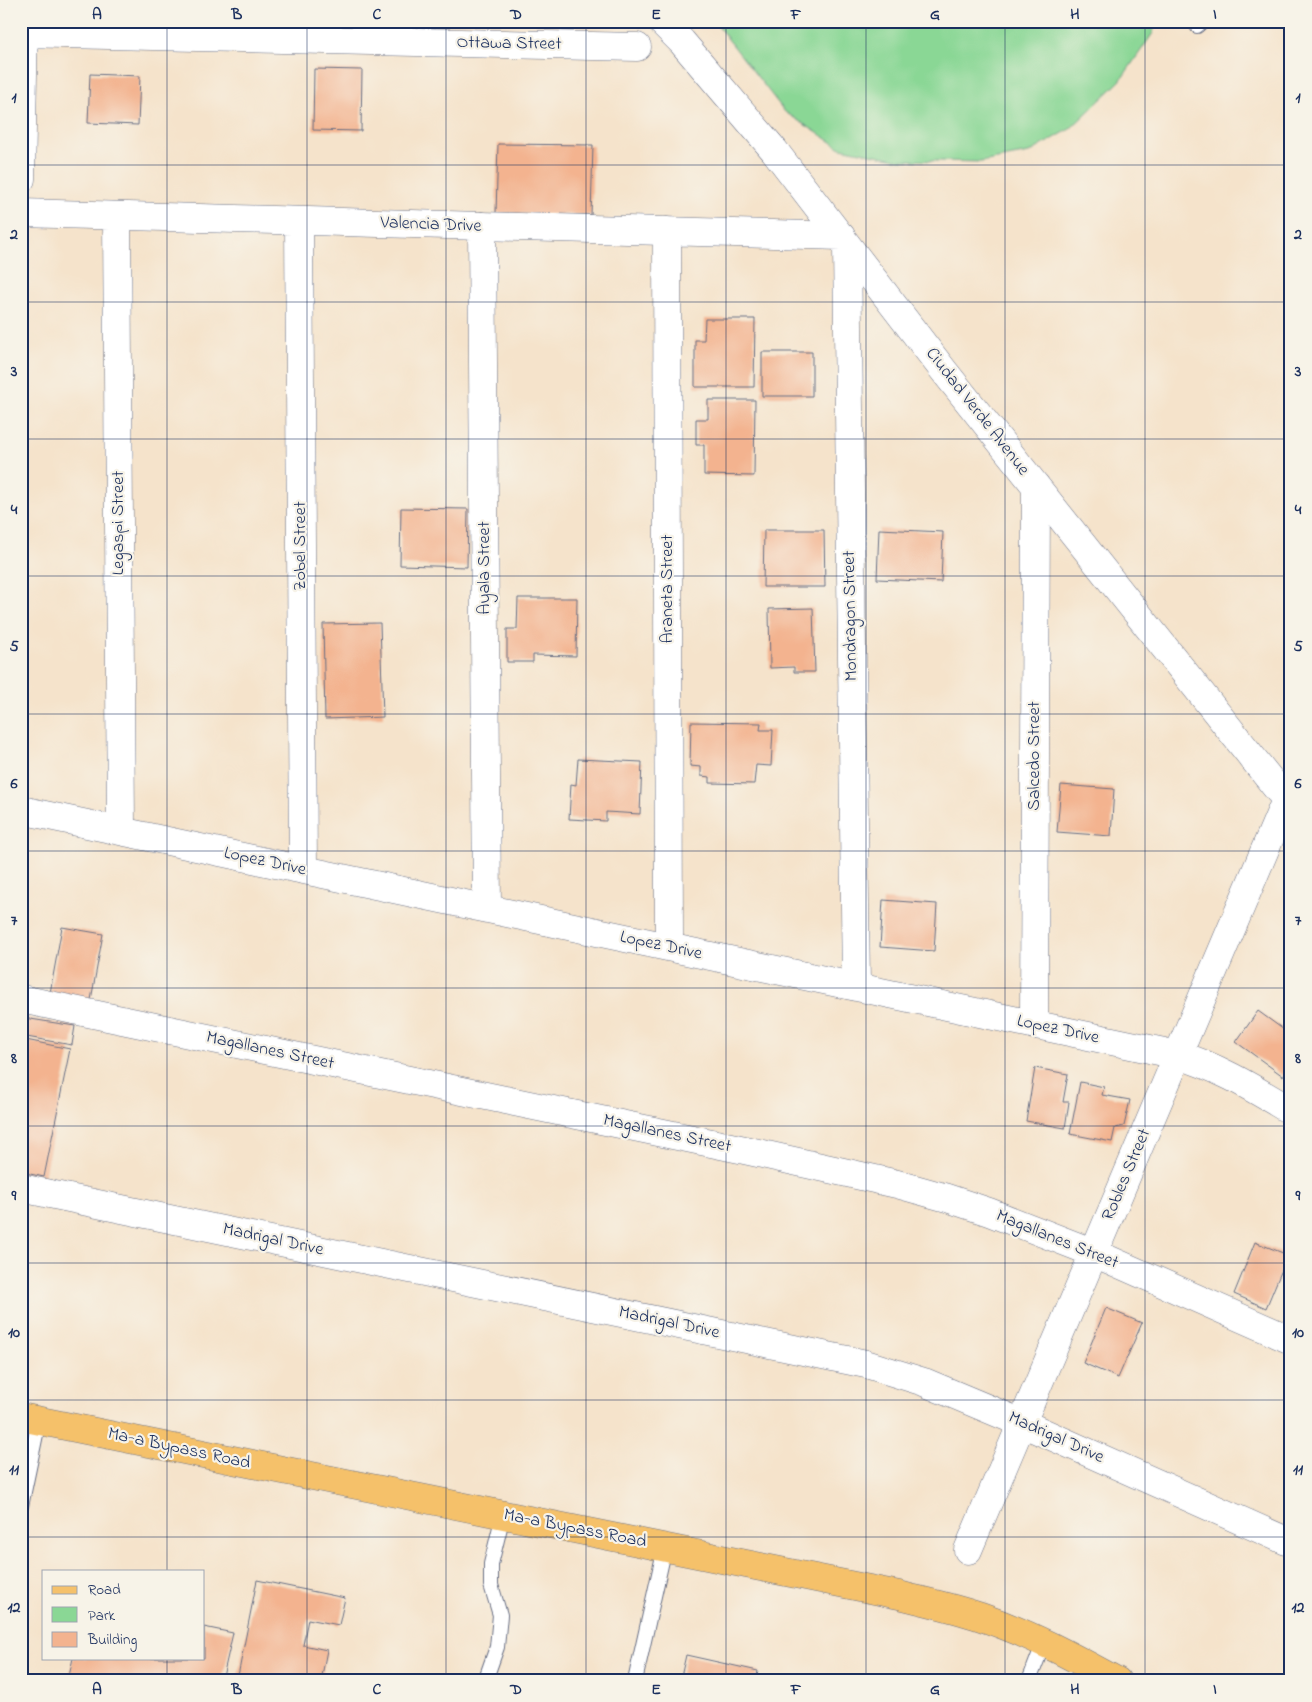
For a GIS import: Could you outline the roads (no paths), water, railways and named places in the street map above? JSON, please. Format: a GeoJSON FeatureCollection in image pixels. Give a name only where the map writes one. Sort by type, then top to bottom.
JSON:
{"type":"FeatureCollection","features":[{"type":"Feature","properties":{"kind":"main road","name":"Ma-a Bypass Road"},"geometry":{"type":"LineString","coordinates":[[30,1418],[899,1595],[981,1617],[1044,1642],[1117,1681]]}},
{"type":"Feature","properties":{"kind":"street","name":"Ciudad Verde Avenue"},"geometry":{"type":"LineString","coordinates":[[661,21],[682,42],[774,150],[944,371],[1288,803]]}},
{"type":"Feature","properties":{"kind":"street","name":"Ottawa Street"},"geometry":{"type":"LineString","coordinates":[[23,29],[305,30],[637,47]]}},
{"type":"Feature","properties":{"kind":"street"},"geometry":{"type":"LineString","coordinates":[[21,178],[23,29]]}},
{"type":"Feature","properties":{"kind":"street","name":"Valencia Drive"},"geometry":{"type":"LineString","coordinates":[[21,213],[666,232],[844,241]]}},
{"type":"Feature","properties":{"kind":"street","name":"Legaspi Street"},"geometry":{"type":"LineString","coordinates":[[118,216],[121,831]]}},
{"type":"Feature","properties":{"kind":"street","name":"Zobel Street"},"geometry":{"type":"LineString","coordinates":[[299,221],[303,870]]}},
{"type":"Feature","properties":{"kind":"street","name":"Ayala Street"},"geometry":{"type":"LineString","coordinates":[[482,226],[487,909]]}},
{"type":"Feature","properties":{"kind":"street","name":"Araneta Street"},"geometry":{"type":"LineString","coordinates":[[666,232],[669,947]]}},
{"type":"Feature","properties":{"kind":"street","name":"Mondragon Street"},"geometry":{"type":"LineString","coordinates":[[844,241],[856,987]]}},
{"type":"Feature","properties":{"kind":"street","name":"Salcedo Street"},"geometry":{"type":"LineString","coordinates":[[1034,1025],[1036,486]]}},
{"type":"Feature","properties":{"kind":"street","name":"Robles Street"},"geometry":{"type":"LineString","coordinates":[[968,1550],[1178,1055],[1288,803]]}},
{"type":"Feature","properties":{"kind":"street","name":"Lopez Drive"},"geometry":{"type":"LineString","coordinates":[[21,810],[1178,1055],[1214,1068],[1291,1111]]}},
{"type":"Feature","properties":{"kind":"street","name":"Magallanes Street"},"geometry":{"type":"LineString","coordinates":[[21,999],[740,1149],[897,1184],[989,1212],[1094,1253],[1291,1340]]}},
{"type":"Feature","properties":{"kind":"street","name":"Madrigal Drive"},"geometry":{"type":"LineString","coordinates":[[21,1188],[866,1364],[924,1382],[1022,1423],[1291,1543]]}},
{"type":"Feature","properties":{"kind":"lane"},"geometry":{"type":"LineString","coordinates":[[21,1506],[30,1418]]}},
{"type":"Feature","properties":{"kind":"lane"},"geometry":{"type":"LineString","coordinates":[[485,1681],[497,1647],[500,1615],[491,1585],[491,1564],[502,1515]]}},
{"type":"Feature","properties":{"kind":"lane"},"geometry":{"type":"LineString","coordinates":[[635,1681],[665,1548]]}},
{"type":"Feature","properties":{"kind":"lane"},"geometry":{"type":"LineString","coordinates":[[1029,1681],[1044,1642]]}}]}
